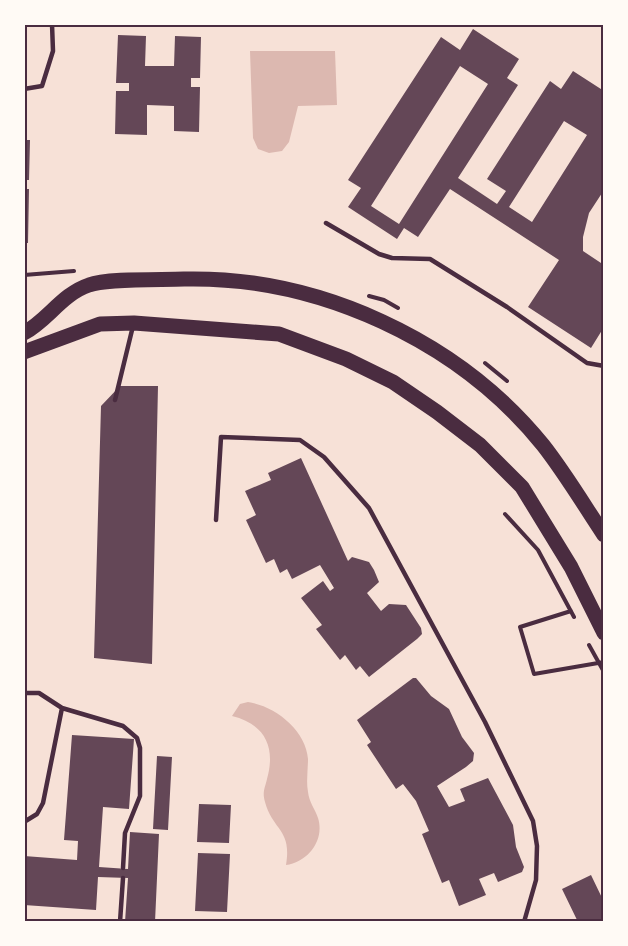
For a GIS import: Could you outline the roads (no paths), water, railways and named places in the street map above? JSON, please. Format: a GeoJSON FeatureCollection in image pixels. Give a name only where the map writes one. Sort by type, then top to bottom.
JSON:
{"type":"FeatureCollection","features":[{"type":"Feature","properties":{"kind":"main road"},"geometry":{"type":"LineString","coordinates":[[24,333],[38,325],[64,299],[90,284],[212,278],[289,290],[354,307],[416,337],[466,373],[513,413],[544,447],[604,535]]}},
{"type":"Feature","properties":{"kind":"main road"},"geometry":{"type":"LineString","coordinates":[[24,352],[100,324],[134,323],[279,334],[346,359],[393,382],[480,445],[522,487],[571,567],[604,633]]}},
{"type":"Feature","properties":{"kind":"lane"},"geometry":{"type":"LineString","coordinates":[[24,89],[42,87],[53,51],[52,24]]}},
{"type":"Feature","properties":{"kind":"lane"},"geometry":{"type":"LineString","coordinates":[[326,223],[379,254],[392,258],[430,259],[507,307],[587,363],[604,366]]}},
{"type":"Feature","properties":{"kind":"lane"},"geometry":{"type":"LineString","coordinates":[[115,400],[134,323]]}},
{"type":"Feature","properties":{"kind":"lane"},"geometry":{"type":"LineString","coordinates":[[216,520],[221,436],[300,440],[324,457],[369,508],[485,722],[533,821],[537,846],[536,880],[524,922]]}},
{"type":"Feature","properties":{"kind":"lane"},"geometry":{"type":"LineString","coordinates":[[24,693],[39,693],[62,708],[123,726],[137,738],[141,748],[140,796],[125,833],[123,868]]}},
{"type":"Feature","properties":{"kind":"lane"},"geometry":{"type":"LineString","coordinates":[[24,822],[37,814],[43,803],[62,708]]}},
{"type":"Feature","properties":{"kind":"lane"},"geometry":{"type":"LineString","coordinates":[[120,922],[123,878]]}}]}
